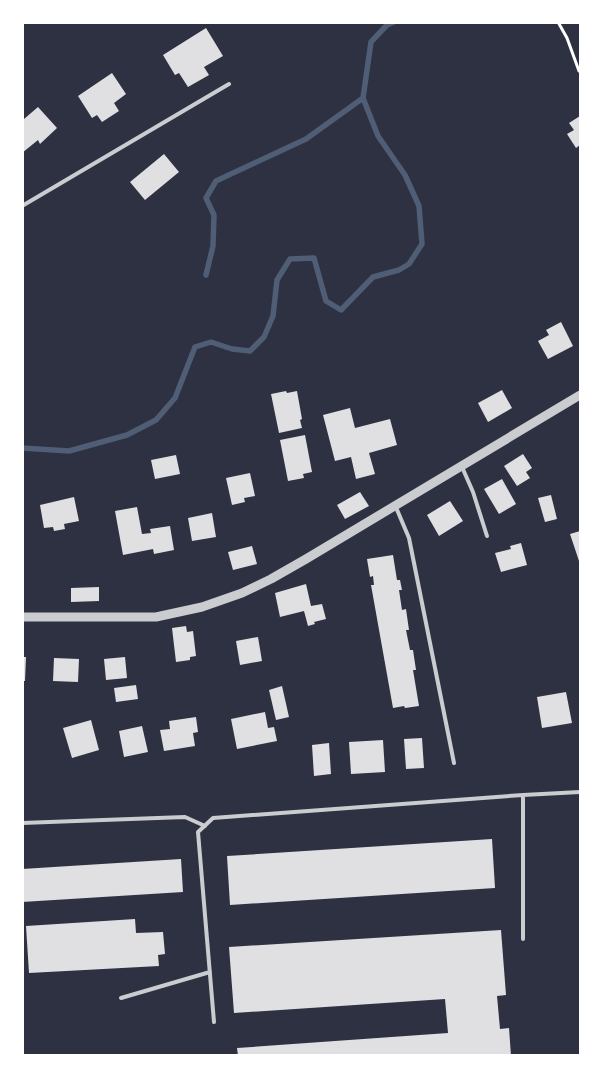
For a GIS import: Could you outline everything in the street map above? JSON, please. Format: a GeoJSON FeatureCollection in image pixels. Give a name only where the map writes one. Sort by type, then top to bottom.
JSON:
{"type":"FeatureCollection","features":[{"type":"Feature","properties":{"kind":"street"},"geometry":{"type":"LineString","coordinates":[[22,617],[156,617],[202,607],[242,593],[271,579],[580,395]]}},
{"type":"Feature","properties":{"kind":"lane"},"geometry":{"type":"LineString","coordinates":[[22,206],[229,84]]}},
{"type":"Feature","properties":{"kind":"lane"},"geometry":{"type":"LineString","coordinates":[[461,465],[487,536]]}},
{"type":"Feature","properties":{"kind":"lane"},"geometry":{"type":"LineString","coordinates":[[395,505],[409,538],[454,763]]}},
{"type":"Feature","properties":{"kind":"lane"},"geometry":{"type":"LineString","coordinates":[[214,1022],[198,832],[213,818],[580,792]]}},
{"type":"Feature","properties":{"kind":"lane"},"geometry":{"type":"LineString","coordinates":[[522,795],[523,939]]}},
{"type":"Feature","properties":{"kind":"lane"},"geometry":{"type":"LineString","coordinates":[[22,823],[185,817],[205,826]]}},
{"type":"Feature","properties":{"kind":"lane"},"geometry":{"type":"LineString","coordinates":[[121,998],[210,972]]}},
{"type":"Feature","properties":{"kind":"path"},"geometry":{"type":"LineString","coordinates":[[558,22],[567,38],[578,71]]}},
{"type":"Feature","properties":{"kind":"building"},"geometry":{"type":"Polygon","coordinates":[[[206,28],[223,56],[204,67],[209,75],[188,87],[179,73],[175,75],[163,55],[206,28]]]}},
{"type":"Feature","properties":{"kind":"building"},"geometry":{"type":"Polygon","coordinates":[[[112,73],[126,94],[114,103],[119,111],[102,122],[97,115],[92,118],[78,96],[112,73]]]}},
{"type":"Feature","properties":{"kind":"building"},"geometry":{"type":"Polygon","coordinates":[[[38,107],[57,128],[40,144],[38,140],[22,153],[22,117],[24,119],[38,107]]]}},
{"type":"Feature","properties":{"kind":"building"},"geometry":{"type":"Polygon","coordinates":[[[580,116],[580,145],[576,148],[567,134],[574,130],[569,123],[580,116]]]}},
{"type":"Feature","properties":{"kind":"building"},"geometry":{"type":"Polygon","coordinates":[[[164,154],[179,172],[145,200],[130,182],[164,154]]]}},
{"type":"Feature","properties":{"kind":"building"},"geometry":{"type":"Polygon","coordinates":[[[561,322],[573,346],[548,359],[538,341],[549,335],[546,330],[561,322]]]}},
{"type":"Feature","properties":{"kind":"building"},"geometry":{"type":"Polygon","coordinates":[[[502,390],[512,408],[488,422],[478,403],[502,390]]]}},
{"type":"Feature","properties":{"kind":"building"},"geometry":{"type":"Polygon","coordinates":[[[286,391],[287,393],[297,391],[302,428],[279,433],[271,394],[286,391]]]}},
{"type":"Feature","properties":{"kind":"building"},"geometry":{"type":"Polygon","coordinates":[[[350,408],[355,428],[390,419],[397,445],[369,453],[375,474],[356,479],[351,457],[335,461],[323,415],[350,408]]]}},
{"type":"Feature","properties":{"kind":"building"},"geometry":{"type":"Polygon","coordinates":[[[305,435],[312,472],[303,474],[304,478],[288,481],[280,440],[305,435]]]}},
{"type":"Feature","properties":{"kind":"building"},"geometry":{"type":"Polygon","coordinates":[[[523,454],[532,468],[526,472],[530,478],[517,486],[504,466],[523,454]]]}},
{"type":"Feature","properties":{"kind":"building"},"geometry":{"type":"Polygon","coordinates":[[[176,455],[180,474],[155,479],[151,460],[176,455]]]}},
{"type":"Feature","properties":{"kind":"building"},"geometry":{"type":"Polygon","coordinates":[[[250,473],[255,496],[244,498],[245,502],[232,505],[226,478],[250,473]]]}},
{"type":"Feature","properties":{"kind":"building"},"geometry":{"type":"Polygon","coordinates":[[[502,479],[516,504],[499,514],[484,489],[502,479]]]}},
{"type":"Feature","properties":{"kind":"building"},"geometry":{"type":"Polygon","coordinates":[[[360,492],[369,506],[345,519],[337,505],[360,492]]]}},
{"type":"Feature","properties":{"kind":"building"},"geometry":{"type":"Polygon","coordinates":[[[551,495],[557,519],[545,522],[538,498],[551,495]]]}},
{"type":"Feature","properties":{"kind":"building"},"geometry":{"type":"Polygon","coordinates":[[[74,497],[79,521],[64,524],[65,529],[54,531],[53,527],[44,528],[40,505],[74,497]]]}},
{"type":"Feature","properties":{"kind":"building"},"geometry":{"type":"Polygon","coordinates":[[[450,501],[463,521],[439,536],[427,515],[450,501]]]}},
{"type":"Feature","properties":{"kind":"building"},"geometry":{"type":"Polygon","coordinates":[[[137,507],[142,534],[151,533],[150,529],[170,526],[174,550],[154,554],[153,549],[123,555],[115,511],[137,507]]]}},
{"type":"Feature","properties":{"kind":"building"},"geometry":{"type":"Polygon","coordinates":[[[212,513],[216,537],[192,541],[188,518],[212,513]]]}},
{"type":"Feature","properties":{"kind":"building"},"geometry":{"type":"Polygon","coordinates":[[[580,531],[580,564],[570,534],[580,531]]]}},
{"type":"Feature","properties":{"kind":"building"},"geometry":{"type":"Polygon","coordinates":[[[521,543],[527,565],[501,572],[495,553],[511,549],[510,546],[521,543]]]}},
{"type":"Feature","properties":{"kind":"building"},"geometry":{"type":"Polygon","coordinates":[[[252,546],[257,564],[233,570],[228,552],[252,546]]]}},
{"type":"Feature","properties":{"kind":"building"},"geometry":{"type":"Polygon","coordinates":[[[393,555],[397,580],[400,580],[402,590],[399,590],[402,610],[406,609],[409,630],[406,630],[410,650],[413,650],[416,670],[413,670],[419,706],[405,708],[404,706],[393,708],[371,585],[374,585],[373,576],[370,577],[367,559],[393,555]]]}},
{"type":"Feature","properties":{"kind":"building"},"geometry":{"type":"Polygon","coordinates":[[[306,584],[311,606],[322,604],[326,619],[314,622],[315,624],[308,626],[304,611],[280,617],[275,593],[306,584]]]}},
{"type":"Feature","properties":{"kind":"building"},"geometry":{"type":"Polygon","coordinates":[[[99,587],[99,601],[71,602],[71,588],[99,587]]]}},
{"type":"Feature","properties":{"kind":"building"},"geometry":{"type":"Polygon","coordinates":[[[186,626],[187,632],[193,631],[196,656],[190,657],[190,660],[176,662],[172,628],[186,626]]]}},
{"type":"Feature","properties":{"kind":"building"},"geometry":{"type":"Polygon","coordinates":[[[258,637],[262,661],[240,665],[236,641],[258,637]]]}},
{"type":"Feature","properties":{"kind":"building"},"geometry":{"type":"Polygon","coordinates":[[[22,657],[26,657],[25,681],[22,681],[22,657]]]}},
{"type":"Feature","properties":{"kind":"building"},"geometry":{"type":"Polygon","coordinates":[[[125,657],[127,678],[106,680],[104,659],[125,657]]]}},
{"type":"Feature","properties":{"kind":"building"},"geometry":{"type":"Polygon","coordinates":[[[54,658],[79,659],[78,682],[53,681],[54,658]]]}},
{"type":"Feature","properties":{"kind":"building"},"geometry":{"type":"Polygon","coordinates":[[[136,685],[138,699],[116,702],[114,688],[136,685]]]}},
{"type":"Feature","properties":{"kind":"building"},"geometry":{"type":"Polygon","coordinates":[[[282,686],[289,717],[276,720],[269,690],[282,686]]]}},
{"type":"Feature","properties":{"kind":"building"},"geometry":{"type":"Polygon","coordinates":[[[566,692],[572,723],[542,728],[537,697],[566,692]]]}},
{"type":"Feature","properties":{"kind":"building"},"geometry":{"type":"Polygon","coordinates":[[[265,712],[268,728],[274,727],[277,741],[237,749],[231,719],[265,712]]]}},
{"type":"Feature","properties":{"kind":"building"},"geometry":{"type":"Polygon","coordinates":[[[196,717],[198,732],[193,733],[195,746],[164,751],[160,730],[170,729],[169,721],[196,717]]]}},
{"type":"Feature","properties":{"kind":"building"},"geometry":{"type":"Polygon","coordinates":[[[91,720],[99,750],[72,758],[63,728],[91,720]]]}},
{"type":"Feature","properties":{"kind":"building"},"geometry":{"type":"Polygon","coordinates":[[[142,726],[148,752],[124,757],[119,731],[142,726]]]}},
{"type":"Feature","properties":{"kind":"building"},"geometry":{"type":"Polygon","coordinates":[[[422,738],[424,768],[406,769],[404,739],[422,738]]]}},
{"type":"Feature","properties":{"kind":"building"},"geometry":{"type":"Polygon","coordinates":[[[383,740],[385,772],[351,774],[349,742],[383,740]]]}},
{"type":"Feature","properties":{"kind":"building"},"geometry":{"type":"Polygon","coordinates":[[[329,743],[331,774],[314,776],[312,745],[329,743]]]}},
{"type":"Feature","properties":{"kind":"building"},"geometry":{"type":"Polygon","coordinates":[[[492,839],[495,888],[230,905],[227,856],[492,839]]]}},
{"type":"Feature","properties":{"kind":"building"},"geometry":{"type":"Polygon","coordinates":[[[181,859],[183,892],[22,902],[22,869],[181,859]]]}},
{"type":"Feature","properties":{"kind":"building"},"geometry":{"type":"Polygon","coordinates":[[[135,919],[136,933],[163,932],[165,954],[158,955],[159,966],[29,973],[26,926],[135,919]]]}},
{"type":"Feature","properties":{"kind":"building"},"geometry":{"type":"Polygon","coordinates":[[[501,930],[506,995],[497,996],[500,1029],[509,1028],[511,1056],[238,1056],[237,1048],[448,1033],[445,999],[234,1013],[229,947],[501,930]]]}},
{"type":"Feature","properties":{"kind":"waterway"},"geometry":{"type":"LineString","coordinates":[[22,448],[69,451],[127,435],[156,420],[175,398],[195,347],[211,342],[232,349],[250,351],[264,337],[273,316],[277,280],[290,259],[314,258],[326,301],[341,310],[373,277],[399,270],[409,264],[422,244],[419,206],[405,175],[378,136],[363,98],[371,42],[387,25],[394,22]]}},
{"type":"Feature","properties":{"kind":"waterway"},"geometry":{"type":"LineString","coordinates":[[206,275],[213,246],[214,215],[206,198],[216,181],[306,139],[363,98]]}}]}
